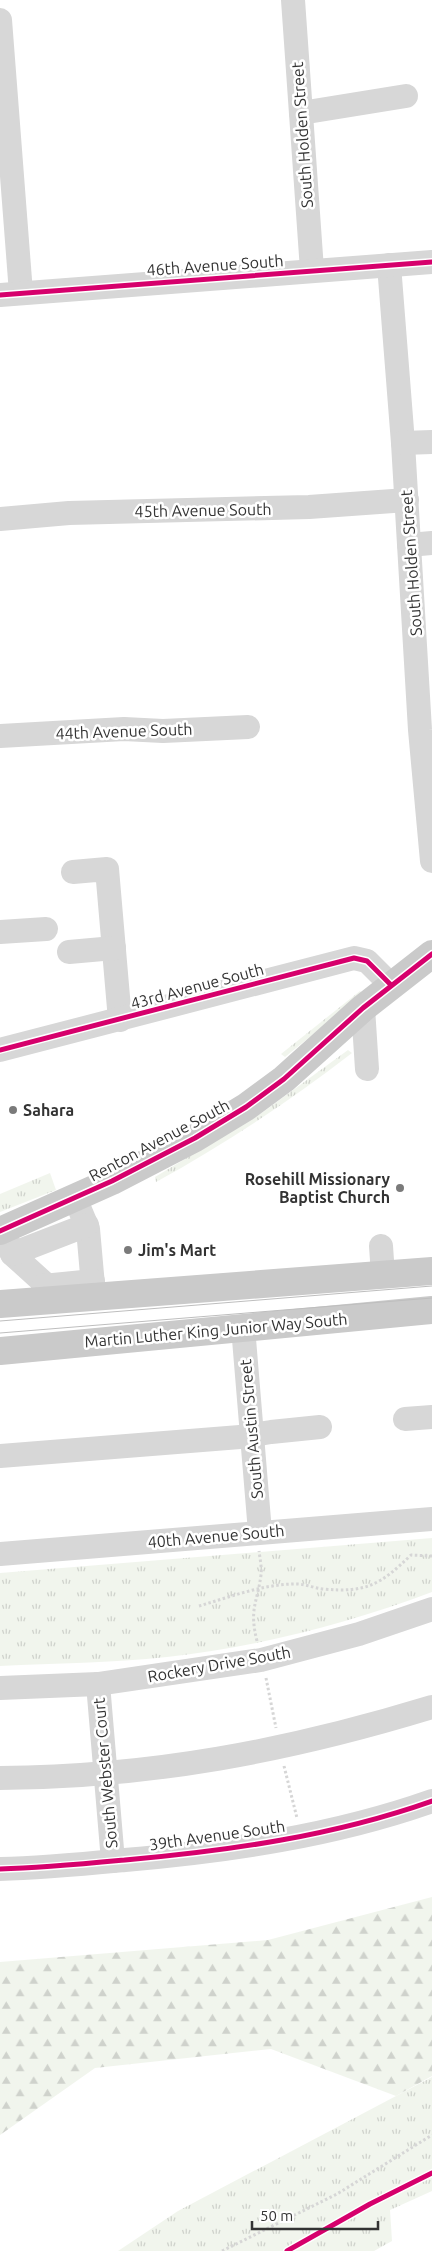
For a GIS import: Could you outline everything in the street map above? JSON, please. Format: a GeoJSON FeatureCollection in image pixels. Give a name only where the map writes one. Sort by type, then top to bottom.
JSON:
{"type":"FeatureCollection","features":[{"type":"Feature","properties":{"kind":"main road","name":"Renton Avenue South"},"geometry":{"type":"LineString","coordinates":[[5,1238],[75,1198],[195,1138],[246,1107],[284,1079],[363,1008],[432,954]]}},
{"type":"Feature","properties":{"kind":"main road"},"geometry":{"type":"LineString","coordinates":[[0,1304],[44,1293],[93,1289],[432,1271]]}},
{"type":"Feature","properties":{"kind":"main road","name":"Martin Luther King Junior Way South"},"geometry":{"type":"LineString","coordinates":[[0,1351],[243,1326],[432,1310]]}},
{"type":"Feature","properties":{"kind":"street","name":"South Holden Street"},"geometry":{"type":"LineString","coordinates":[[293,0],[312,270]]}},
{"type":"Feature","properties":{"kind":"street"},"geometry":{"type":"LineString","coordinates":[[0,20],[10,294]]}},
{"type":"Feature","properties":{"kind":"street"},"geometry":{"type":"LineString","coordinates":[[301,113],[406,96]]}},
{"type":"Feature","properties":{"kind":"street","name":"46th Avenue South"},"geometry":{"type":"LineString","coordinates":[[10,294],[432,262]]}},
{"type":"Feature","properties":{"kind":"street","name":"South Holden Street"},"geometry":{"type":"LineString","coordinates":[[389,265],[407,500],[421,544],[424,640],[420,730],[432,861]]}},
{"type":"Feature","properties":{"kind":"street"},"geometry":{"type":"LineString","coordinates":[[403,443],[432,442]]}},
{"type":"Feature","properties":{"kind":"street","name":"45th Avenue South"},"geometry":{"type":"LineString","coordinates":[[0,519],[69,513],[309,507],[407,500]]}},
{"type":"Feature","properties":{"kind":"street","name":"44th Avenue South"},"geometry":{"type":"LineString","coordinates":[[0,736],[124,729],[163,730],[248,727]]}},
{"type":"Feature","properties":{"kind":"street"},"geometry":{"type":"LineString","coordinates":[[73,872],[107,869],[120,1020]]}},
{"type":"Feature","properties":{"kind":"street"},"geometry":{"type":"LineString","coordinates":[[0,932],[46,929]]}},
{"type":"Feature","properties":{"kind":"street"},"geometry":{"type":"LineString","coordinates":[[69,952],[114,948]]}},
{"type":"Feature","properties":{"kind":"street","name":"43rd Avenue South"},"geometry":{"type":"LineString","coordinates":[[0,1050],[354,958],[367,962],[391,985]]}},
{"type":"Feature","properties":{"kind":"street"},"geometry":{"type":"LineString","coordinates":[[363,1008],[368,1069]]}},
{"type":"Feature","properties":{"kind":"street"},"geometry":{"type":"LineString","coordinates":[[75,1198],[87,1225],[93,1289]]}},
{"type":"Feature","properties":{"kind":"street"},"geometry":{"type":"LineString","coordinates":[[5,1238],[87,1225]]}},
{"type":"Feature","properties":{"kind":"street"},"geometry":{"type":"LineString","coordinates":[[5,1238],[43,1282],[44,1293]]}},
{"type":"Feature","properties":{"kind":"street"},"geometry":{"type":"LineString","coordinates":[[381,1246],[383,1275]]}},
{"type":"Feature","properties":{"kind":"street","name":"South Austin Street"},"geometry":{"type":"LineString","coordinates":[[243,1326],[260,1541]]}},
{"type":"Feature","properties":{"kind":"street"},"geometry":{"type":"LineString","coordinates":[[405,1419],[432,1417]]}},
{"type":"Feature","properties":{"kind":"street"},"geometry":{"type":"LineString","coordinates":[[0,1456],[251,1435],[320,1427]]}},
{"type":"Feature","properties":{"kind":"street","name":"40th Avenue South"},"geometry":{"type":"LineString","coordinates":[[0,1554],[260,1541],[432,1519]]}},
{"type":"Feature","properties":{"kind":"street","name":"Rockery Drive South"},"geometry":{"type":"LineString","coordinates":[[0,1688],[98,1684],[261,1660],[359,1634],[432,1609]]}},
{"type":"Feature","properties":{"kind":"street","name":"South Webster Court"},"geometry":{"type":"LineString","coordinates":[[98,1684],[113,1861]]}},
{"type":"Feature","properties":{"kind":"street"},"geometry":{"type":"LineString","coordinates":[[0,1778],[106,1775],[178,1766],[280,1748],[374,1725],[432,1707]]}},
{"type":"Feature","properties":{"kind":"street","name":"39th Avenue South"},"geometry":{"type":"LineString","coordinates":[[0,1869],[205,1853],[302,1836],[386,1817],[432,1801]]}},
{"type":"Feature","properties":{"kind":"path"},"geometry":{"type":"LineString","coordinates":[[259,1649],[252,1622],[253,1605],[262,1574],[260,1541]]}},
{"type":"Feature","properties":{"kind":"path"},"geometry":{"type":"LineString","coordinates":[[199,1606],[257,1590],[297,1584],[320,1588],[360,1590],[382,1579],[396,1569],[411,1554],[432,1556]]}},
{"type":"Feature","properties":{"kind":"path"},"geometry":{"type":"LineString","coordinates":[[222,2251],[337,2194],[432,2135]]}},
{"type":"Feature","properties":{"kind":"green space"},"geometry":{"type":"Polygon","coordinates":[[[360,991],[363,994],[285,1057],[281,1054],[360,991]]]}},
{"type":"Feature","properties":{"kind":"green space"},"geometry":{"type":"Polygon","coordinates":[[[348,1050],[352,1053],[281,1105],[207,1153],[156,1182],[155,1177],[263,1112],[348,1050]]]}},
{"type":"Feature","properties":{"kind":"green space"},"geometry":{"type":"Polygon","coordinates":[[[50,1173],[56,1190],[0,1212],[0,1194],[50,1173]]]}},
{"type":"Feature","properties":{"kind":"green space"},"geometry":{"type":"Polygon","coordinates":[[[432,1538],[432,1592],[335,1624],[301,1633],[201,1653],[104,1662],[0,1666],[0,1573],[432,1538]]]}},
{"type":"Feature","properties":{"kind":"green space"},"geometry":{"type":"Polygon","coordinates":[[[432,1897],[432,2076],[396,2096],[271,2049],[95,2068],[0,2135],[0,1962],[268,1940],[432,1897]]]}},
{"type":"Feature","properties":{"kind":"green space"},"geometry":{"type":"Polygon","coordinates":[[[432,2077],[432,2191],[390,2210],[392,2241],[374,2251],[118,2251],[178,2211],[432,2077]]]}},
{"type":"Feature","properties":{"kind":"tram line"},"geometry":{"type":"LineString","coordinates":[[0,1321],[432,1286]]}},
{"type":"Feature","properties":{"kind":"tram line"},"geometry":{"type":"LineString","coordinates":[[0,1333],[432,1298]]}},
{"type":"Feature","properties":{"kind":"cycle path"},"geometry":{"type":"LineString","coordinates":[[0,295],[432,262]]}},
{"type":"Feature","properties":{"kind":"cycle path"},"geometry":{"type":"LineString","coordinates":[[0,1231],[112,1181],[195,1138],[246,1107],[284,1079],[363,1008],[432,954]]}},
{"type":"Feature","properties":{"kind":"cycle path"},"geometry":{"type":"LineString","coordinates":[[0,1050],[354,958],[367,961],[391,985]]}},
{"type":"Feature","properties":{"kind":"cycle path"},"geometry":{"type":"LineString","coordinates":[[0,1869],[94,1863],[241,1847],[357,1824],[432,1801]]}},
{"type":"Feature","properties":{"kind":"cycle path"},"geometry":{"type":"LineString","coordinates":[[287,2251],[370,2204],[432,2173]]}},
{"type":"Feature","properties":{"kind":"place","name":"Sahara"},"geometry":{"type":"Point","coordinates":[13,1110]}},
{"type":"Feature","properties":{"kind":"place","name":"Rosehill Missionary Baptist Church"},"geometry":{"type":"Point","coordinates":[400,1188]}},
{"type":"Feature","properties":{"kind":"place","name":"Jim's Mart"},"geometry":{"type":"Point","coordinates":[128,1250]}}]}
